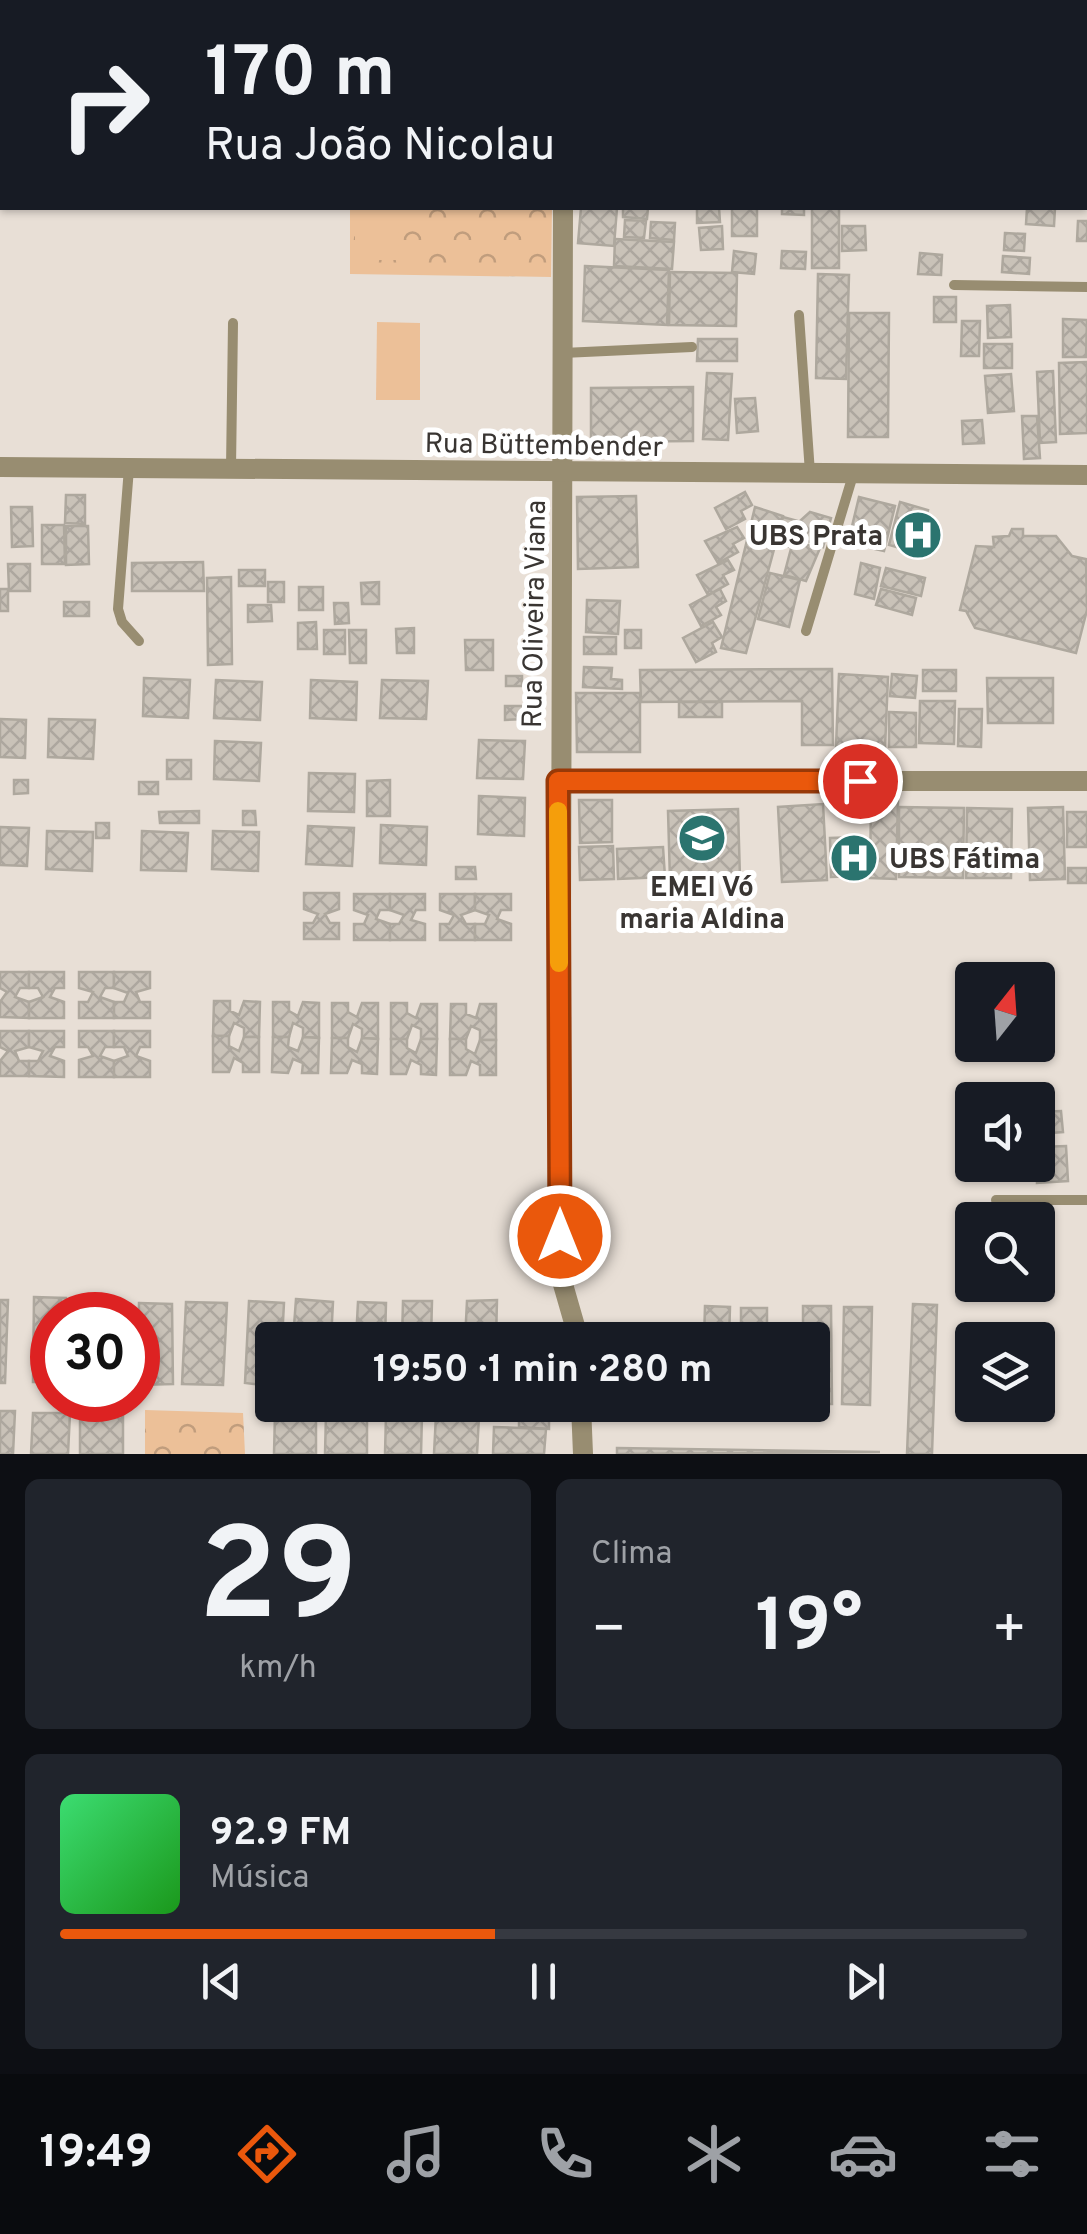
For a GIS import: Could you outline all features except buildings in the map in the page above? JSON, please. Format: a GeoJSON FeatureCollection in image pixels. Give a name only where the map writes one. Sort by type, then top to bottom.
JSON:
{"type":"FeatureCollection","features":[{"type":"Feature","properties":{"kind":"street","name":"Rua Oliveira Viana"},"geometry":{"type":"LineString","coordinates":[[563,210],[558,781],[560,1274],[574,1322]]}},
{"type":"Feature","properties":{"kind":"street","name":"Rua Büttembender"},"geometry":{"type":"LineString","coordinates":[[0,467],[1087,475]]}},
{"type":"Feature","properties":{"kind":"street"},"geometry":{"type":"LineString","coordinates":[[558,781],[1087,782]]}},
{"type":"Feature","properties":{"kind":"street"},"geometry":{"type":"LineString","coordinates":[[582,1422],[583,1454]]}},
{"type":"Feature","properties":{"kind":"lane"},"geometry":{"type":"LineString","coordinates":[[954,284],[1087,286]]}},
{"type":"Feature","properties":{"kind":"lane"},"geometry":{"type":"LineString","coordinates":[[799,316],[810,473]]}},
{"type":"Feature","properties":{"kind":"lane"},"geometry":{"type":"LineString","coordinates":[[231,468],[233,322]]}},
{"type":"Feature","properties":{"kind":"lane"},"geometry":{"type":"LineString","coordinates":[[563,354],[692,346]]}},
{"type":"Feature","properties":{"kind":"lane"},"geometry":{"type":"LineString","coordinates":[[129,467],[118,608],[122,622],[138,641]]}},
{"type":"Feature","properties":{"kind":"lane"},"geometry":{"type":"LineString","coordinates":[[806,631],[853,475]]}},
{"type":"Feature","properties":{"kind":"lane"},"geometry":{"type":"LineString","coordinates":[[996,1200],[1087,1200]]}},
{"type":"Feature","properties":{"kind":"green space"},"geometry":{"type":"Polygon","coordinates":[[[350,210],[552,210],[551,277],[350,274],[350,210]]]}},
{"type":"Feature","properties":{"kind":"green space"},"geometry":{"type":"Polygon","coordinates":[[[355,210],[398,210],[399,260],[355,260],[355,210]]]}},
{"type":"Feature","properties":{"kind":"green space"},"geometry":{"type":"Polygon","coordinates":[[[377,322],[420,323],[420,400],[376,400],[377,322]]]}},
{"type":"Feature","properties":{"kind":"green space"},"geometry":{"type":"Polygon","coordinates":[[[160,1410],[243,1413],[245,1454],[145,1454],[145,1422],[160,1422],[160,1410]]]}},
{"type":"Feature","properties":{"kind":"slow traffic"},"geometry":{"type":"LineString","coordinates":[[558,811],[559,963]]}},
{"type":"Feature","properties":{"kind":"place","name":"UBS Prata"},"geometry":{"type":"Point","coordinates":[918,535]}},
{"type":"Feature","properties":{"kind":"place","name":"EMEI Vó maria Aldina"},"geometry":{"type":"Point","coordinates":[702,838]}},
{"type":"Feature","properties":{"kind":"place","name":"UBS Fátima"},"geometry":{"type":"Point","coordinates":[854,858]}},
{"type":"Feature","properties":{"kind":"route"},"geometry":{"type":"LineString","coordinates":[[560,1236],[558,781],[860,781]]}}]}
